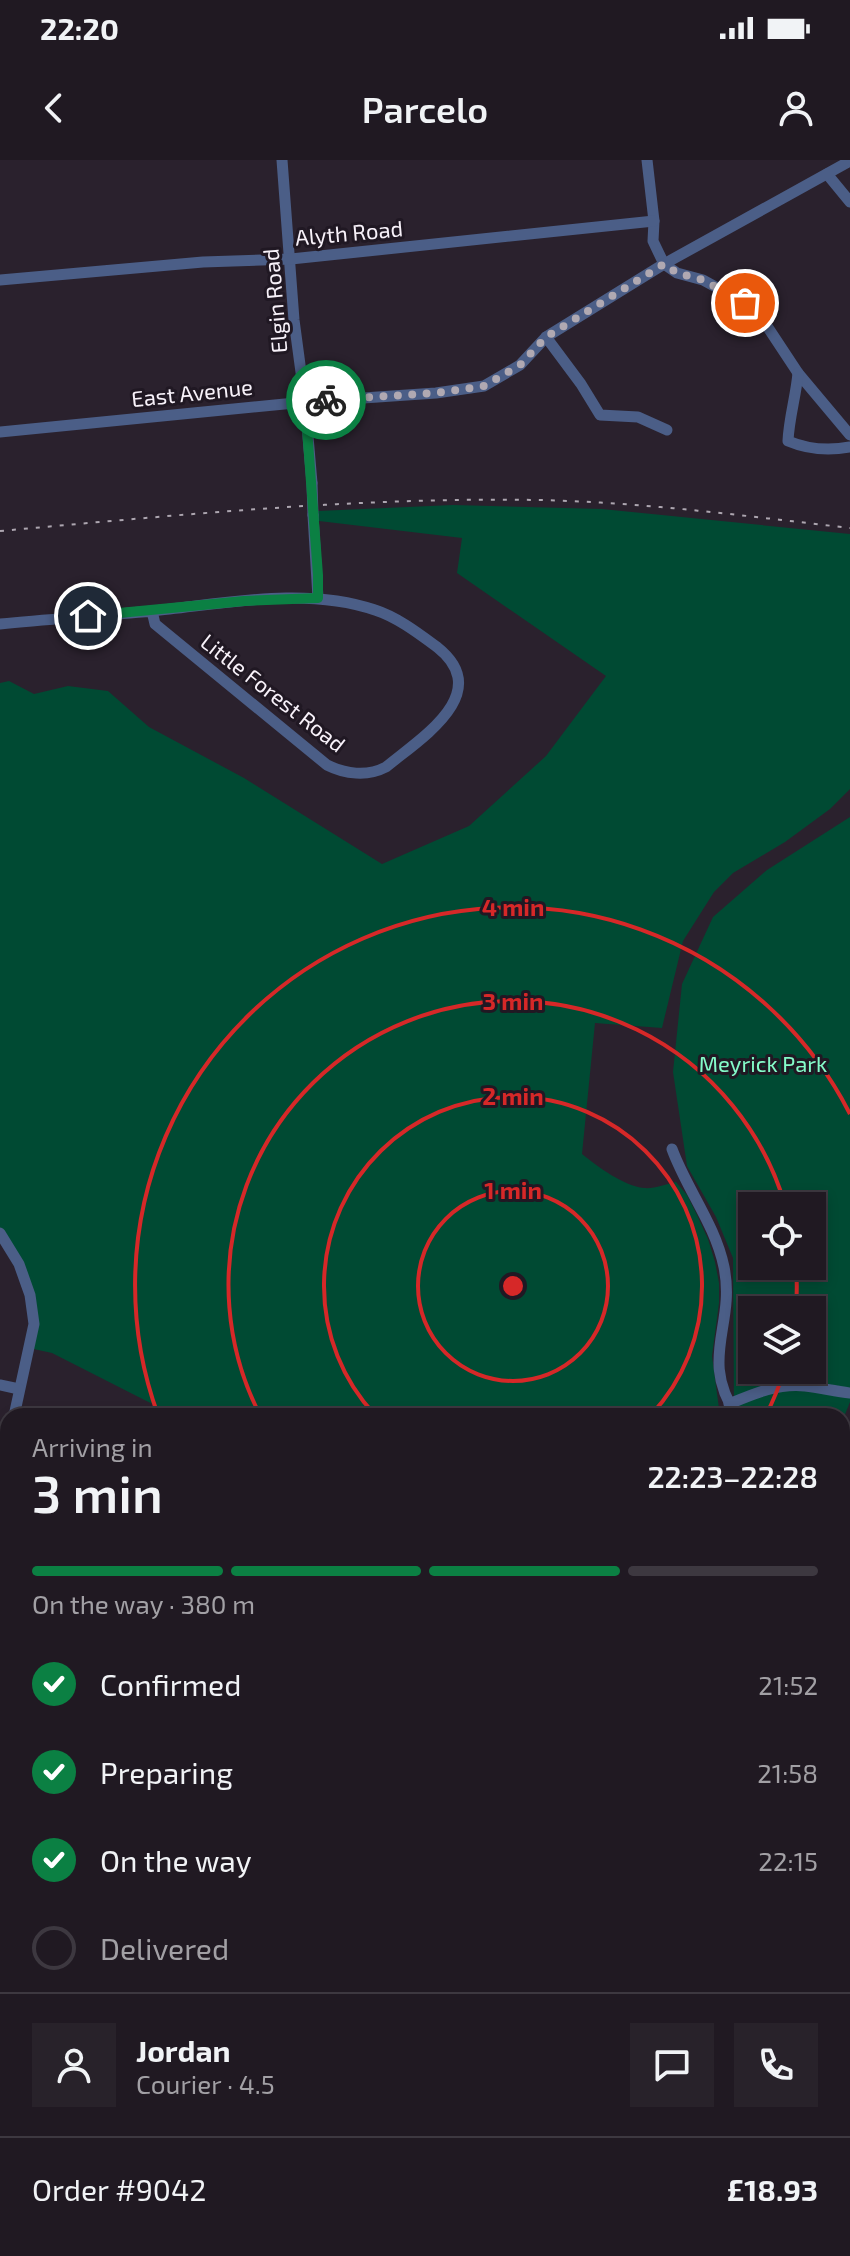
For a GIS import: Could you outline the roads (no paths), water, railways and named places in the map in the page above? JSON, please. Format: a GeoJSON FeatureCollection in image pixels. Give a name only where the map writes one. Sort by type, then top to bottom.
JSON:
{"type":"FeatureCollection","features":[{"type":"Feature","properties":{"kind":"street","name":"Elgin Road"},"geometry":{"type":"LineString","coordinates":[[282,160],[294,320],[312,483],[318,598]]}},
{"type":"Feature","properties":{"kind":"street"},"geometry":{"type":"LineString","coordinates":[[647,160],[654,221],[653,241],[664,264],[677,273],[703,280],[745,303],[765,323],[798,373],[850,435]]}},
{"type":"Feature","properties":{"kind":"street","name":"East Avenue"},"geometry":{"type":"LineString","coordinates":[[0,432],[305,402],[436,393],[484,386],[520,365],[546,337],[664,264],[850,161]]}},
{"type":"Feature","properties":{"kind":"street"},"geometry":{"type":"LineString","coordinates":[[827,174],[850,202]]}},
{"type":"Feature","properties":{"kind":"street","name":"Alyth Road"},"geometry":{"type":"LineString","coordinates":[[0,280],[203,262],[291,259],[654,221]]}},
{"type":"Feature","properties":{"kind":"street"},"geometry":{"type":"LineString","coordinates":[[546,337],[600,415],[638,417],[667,430]]}},
{"type":"Feature","properties":{"kind":"street"},"geometry":{"type":"LineString","coordinates":[[798,373],[788,441],[804,448],[850,447]]}},
{"type":"Feature","properties":{"kind":"street"},"geometry":{"type":"LineString","coordinates":[[0,624],[244,601],[318,598]]}},
{"type":"Feature","properties":{"kind":"street","name":"Little Forest Road"},"geometry":{"type":"LineString","coordinates":[[152,611],[155,624],[327,765],[353,773],[379,771],[451,710],[457,690],[455,668],[449,657],[417,632],[377,610],[318,598]]}},
{"type":"Feature","properties":{"kind":"street"},"geometry":{"type":"LineString","coordinates":[[672,1149],[710,1223],[725,1271],[725,1313],[717,1364],[721,1385],[732,1408]]}},
{"type":"Feature","properties":{"kind":"street"},"geometry":{"type":"LineString","coordinates":[[0,1233],[19,1264],[30,1295],[34,1324],[15,1408]]}},
{"type":"Feature","properties":{"kind":"street"},"geometry":{"type":"LineString","coordinates":[[0,1385],[19,1389]]}},
{"type":"Feature","properties":{"kind":"street"},"geometry":{"type":"LineString","coordinates":[[729,1404],[765,1390],[802,1385],[850,1393]]}},
{"type":"Feature","properties":{"kind":"railway"},"geometry":{"type":"LineString","coordinates":[[0,531],[268,508],[470,500],[616,504],[850,528]]}},
{"type":"Feature","properties":{"kind":"park label","name":"Meyrick Park"},"geometry":{"type":"Point","coordinates":[763,1064]}}]}
